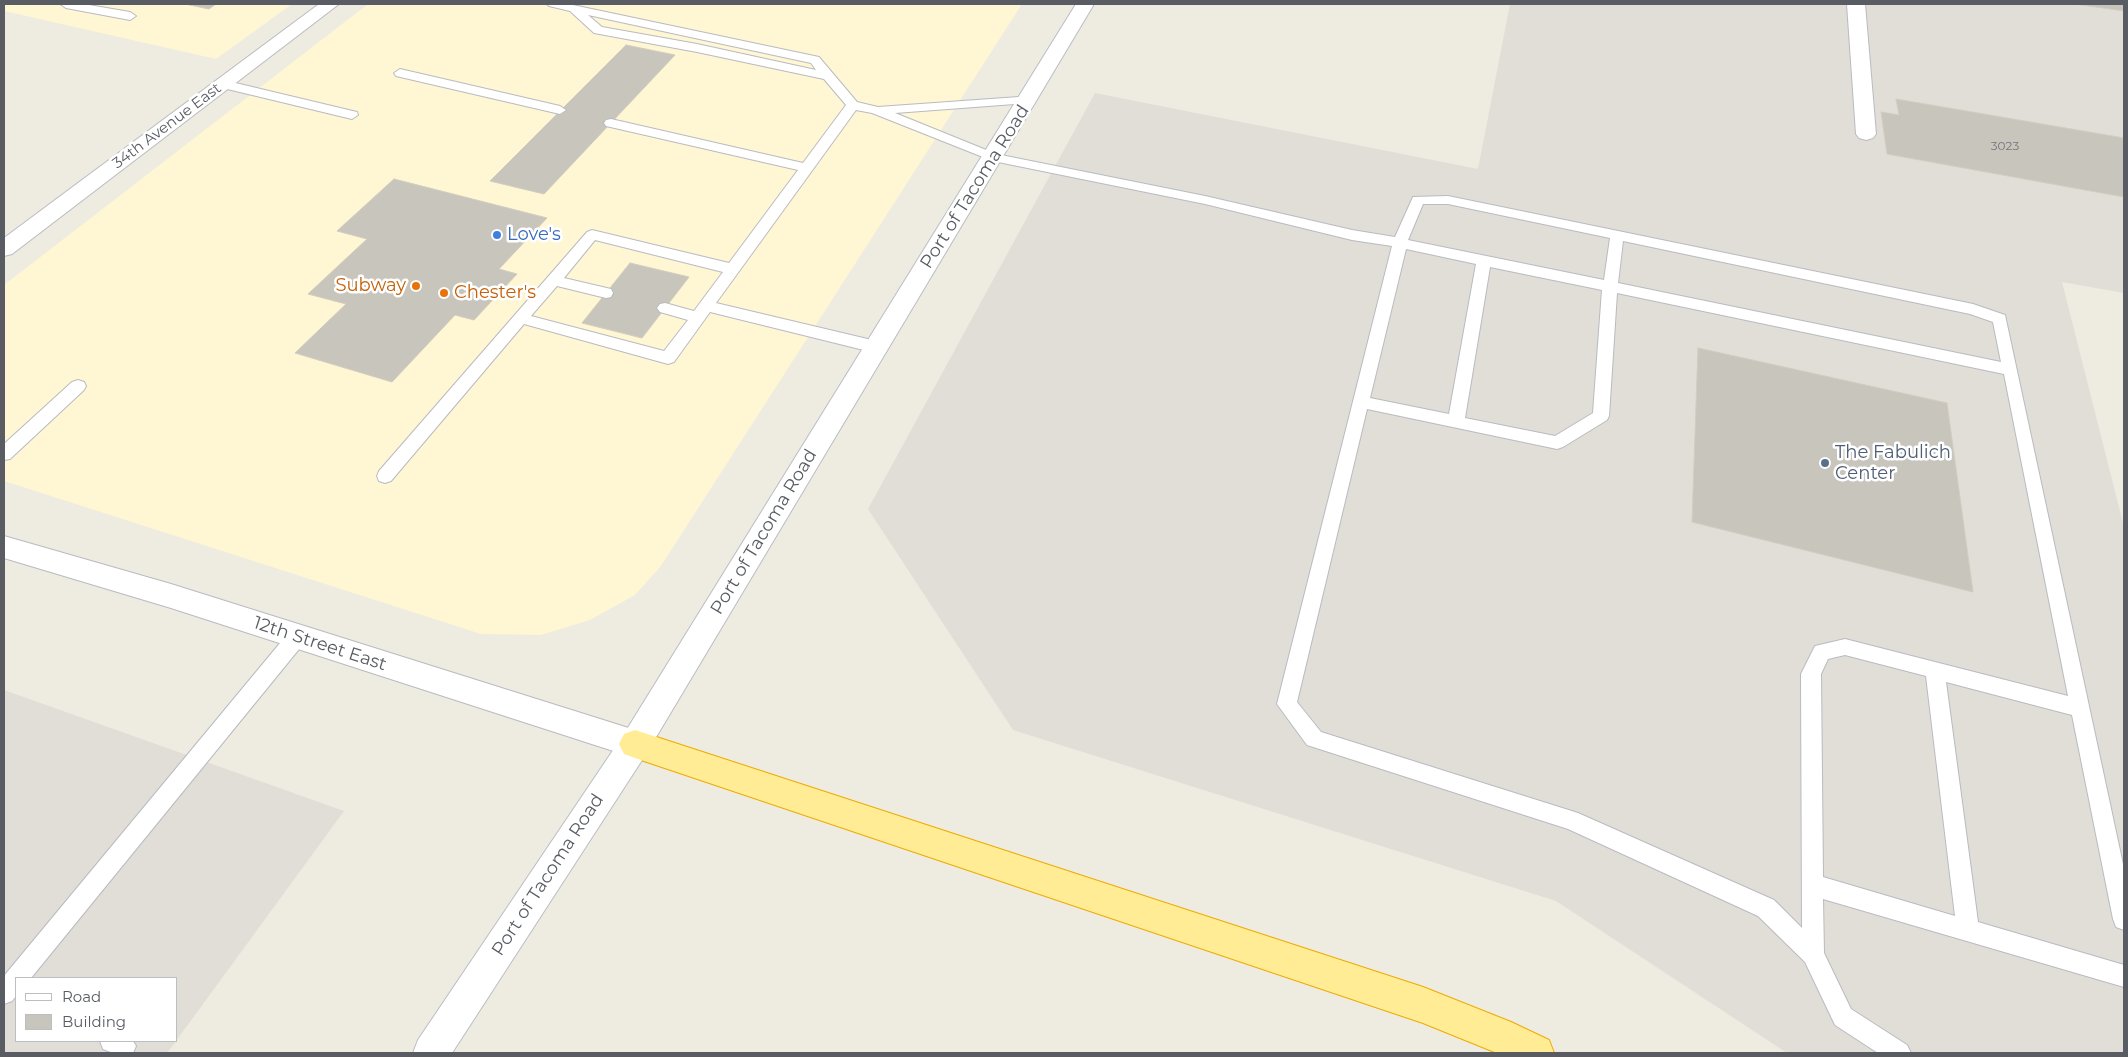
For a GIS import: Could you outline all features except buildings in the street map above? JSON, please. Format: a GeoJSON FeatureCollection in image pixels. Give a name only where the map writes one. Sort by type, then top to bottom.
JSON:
{"type":"FeatureCollection","features":[{"type":"Feature","properties":{"kind":"highway"},"geometry":{"type":"LineString","coordinates":[[635,744],[1423,1005],[1498,1034],[1536,1053]]}},
{"type":"Feature","properties":{"kind":"street","name":"34th Avenue East"},"geometry":{"type":"LineString","coordinates":[[4,249],[330,4]]}},
{"type":"Feature","properties":{"kind":"street","name":"Port of Tacoma Road"},"geometry":{"type":"LineString","coordinates":[[431,1053],[635,744],[1085,4]]}},
{"type":"Feature","properties":{"kind":"street"},"geometry":{"type":"LineString","coordinates":[[1856,4],[1866,134]]}},
{"type":"Feature","properties":{"kind":"street","name":"12th Street East"},"geometry":{"type":"LineString","coordinates":[[4,548],[171,596],[635,744]]}},
{"type":"Feature","properties":{"kind":"lane"},"geometry":{"type":"LineString","coordinates":[[66,4],[130,16]]}},
{"type":"Feature","properties":{"kind":"lane"},"geometry":{"type":"LineString","coordinates":[[553,4],[574,8],[598,30],[697,48],[828,76],[853,105],[876,110],[993,157],[1205,200],[1352,235],[1400,243],[2010,370]]}},
{"type":"Feature","properties":{"kind":"lane"},"geometry":{"type":"LineString","coordinates":[[400,73],[560,110]]}},
{"type":"Feature","properties":{"kind":"lane"},"geometry":{"type":"LineString","coordinates":[[223,84],[352,115]]}},
{"type":"Feature","properties":{"kind":"lane"},"geometry":{"type":"LineString","coordinates":[[876,110],[1028,99]]}},
{"type":"Feature","properties":{"kind":"lane"},"geometry":{"type":"LineString","coordinates":[[520,318],[668,358],[853,105]]}},
{"type":"Feature","properties":{"kind":"lane"},"geometry":{"type":"LineString","coordinates":[[611,123],[806,168]]}},
{"type":"Feature","properties":{"kind":"lane"},"geometry":{"type":"LineString","coordinates":[[1899,1053],[1842,1017],[1813,954],[1766,908],[1571,820],[1314,739],[1287,704],[1400,243],[1418,200],[1448,200],[1973,309],[2000,319],[2124,919]]}},
{"type":"Feature","properties":{"kind":"lane"},"geometry":{"type":"LineString","coordinates":[[385,476],[592,235],[732,269]]}},
{"type":"Feature","properties":{"kind":"lane"},"geometry":{"type":"LineString","coordinates":[[1361,402],[1557,444],[1601,416],[1610,287],[1617,236]]}},
{"type":"Feature","properties":{"kind":"lane"},"geometry":{"type":"LineString","coordinates":[[1456,422],[1484,261]]}},
{"type":"Feature","properties":{"kind":"lane"},"geometry":{"type":"LineString","coordinates":[[553,280],[606,293]]}},
{"type":"Feature","properties":{"kind":"lane"},"geometry":{"type":"LineString","coordinates":[[665,308],[703,312],[876,347]]}},
{"type":"Feature","properties":{"kind":"lane"},"geometry":{"type":"LineString","coordinates":[[4,454],[78,386]]}},
{"type":"Feature","properties":{"kind":"lane"},"geometry":{"type":"LineString","coordinates":[[18,977],[297,637]]}},
{"type":"Feature","properties":{"kind":"lane"},"geometry":{"type":"LineString","coordinates":[[1813,954],[1811,674],[1822,652],[1845,647],[2080,708]]}},
{"type":"Feature","properties":{"kind":"lane"},"geometry":{"type":"LineString","coordinates":[[1935,670],[1968,930]]}},
{"type":"Feature","properties":{"kind":"lane"},"geometry":{"type":"LineString","coordinates":[[1813,884],[2124,976]]}},
{"type":"Feature","properties":{"kind":"lane"},"geometry":{"type":"LineString","coordinates":[[15,981],[4,994],[15,1000]]}},
{"type":"Feature","properties":{"kind":"shaded area"},"geometry":{"type":"Polygon","coordinates":[[[4,4],[292,4],[216,59],[4,11],[4,4]]]}},
{"type":"Feature","properties":{"kind":"shaded area"},"geometry":{"type":"Polygon","coordinates":[[[368,4],[1022,4],[661,566],[635,595],[590,620],[541,635],[481,634],[4,481],[4,285],[368,4]]]}},
{"type":"Feature","properties":{"kind":"shaded area"},"geometry":{"type":"Polygon","coordinates":[[[1510,4],[2124,4],[2124,293],[2062,282],[2124,527],[2124,1053],[1787,1053],[1556,901],[1013,730],[868,509],[1095,93],[1478,169],[1510,4]]]}},
{"type":"Feature","properties":{"kind":"shaded area"},"geometry":{"type":"Polygon","coordinates":[[[4,690],[344,811],[178,1038],[178,977],[15,977],[15,1042],[175,1042],[167,1053],[4,1053],[4,690]]]}},
{"type":"Feature","properties":{"kind":"place","name":"Love's"},"geometry":{"type":"Point","coordinates":[497,235]}},
{"type":"Feature","properties":{"kind":"place","name":"Subway"},"geometry":{"type":"Point","coordinates":[416,286]}},
{"type":"Feature","properties":{"kind":"place","name":"Chester's"},"geometry":{"type":"Point","coordinates":[444,293]}},
{"type":"Feature","properties":{"kind":"place","name":"The Fabulich Center"},"geometry":{"type":"Point","coordinates":[1825,463]}}]}
